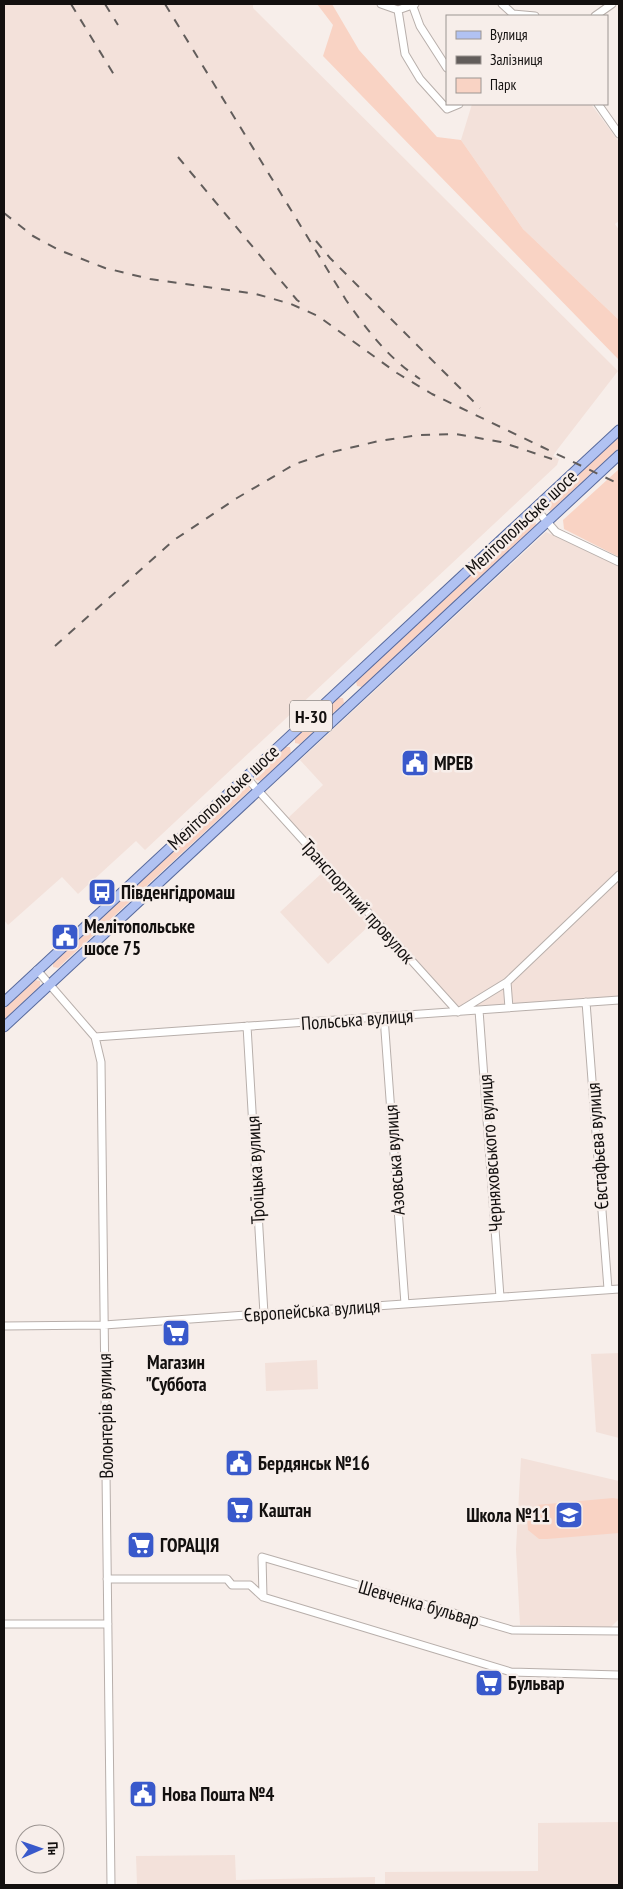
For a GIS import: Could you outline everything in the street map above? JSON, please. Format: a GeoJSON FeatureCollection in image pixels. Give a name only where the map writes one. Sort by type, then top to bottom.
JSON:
{"type":"FeatureCollection","features":[{"type":"Feature","properties":{"kind":"main road","name":"Мелітопольське шосе"},"geometry":{"type":"LineString","coordinates":[[4,1002],[619,430]]}},
{"type":"Feature","properties":{"kind":"main road","name":"Мелітопольське шосе"},"geometry":{"type":"LineString","coordinates":[[4,1027],[619,455]]}},
{"type":"Feature","properties":{"kind":"street"},"geometry":{"type":"LineString","coordinates":[[381,4],[398,10],[414,4],[420,26],[446,66]]}},
{"type":"Feature","properties":{"kind":"street"},"geometry":{"type":"LineString","coordinates":[[502,4],[513,14],[524,15]]}},
{"type":"Feature","properties":{"kind":"street"},"geometry":{"type":"LineString","coordinates":[[596,15],[612,4]]}},
{"type":"Feature","properties":{"kind":"street"},"geometry":{"type":"LineString","coordinates":[[398,10],[405,54],[420,79],[448,109],[457,105]]}},
{"type":"Feature","properties":{"kind":"street"},"geometry":{"type":"LineString","coordinates":[[599,105],[619,134]]}},
{"type":"Feature","properties":{"kind":"street"},"geometry":{"type":"LineString","coordinates":[[536,509],[556,532],[619,562]]}},
{"type":"Feature","properties":{"kind":"street","name":"Транспортний провулок"},"geometry":{"type":"LineString","coordinates":[[246,777],[458,1012]]}},
{"type":"Feature","properties":{"kind":"street"},"geometry":{"type":"LineString","coordinates":[[458,1012],[507,982],[619,875]]}},
{"type":"Feature","properties":{"kind":"street","name":"Волонтерів вулиця"},"geometry":{"type":"LineString","coordinates":[[37,970],[95,1037],[102,1062],[111,1885]]}},
{"type":"Feature","properties":{"kind":"street"},"geometry":{"type":"LineString","coordinates":[[507,982],[509,1008]]}},
{"type":"Feature","properties":{"kind":"street","name":"Польська вулиця"},"geometry":{"type":"LineString","coordinates":[[95,1037],[619,1000]]}},
{"type":"Feature","properties":{"kind":"street","name":"Євстафьєва вулиця"},"geometry":{"type":"LineString","coordinates":[[586,1002],[608,1290]]}},
{"type":"Feature","properties":{"kind":"street","name":"Черняховського вулиця"},"geometry":{"type":"LineString","coordinates":[[479,1010],[500,1297]]}},
{"type":"Feature","properties":{"kind":"street","name":"Азовська вулиця"},"geometry":{"type":"LineString","coordinates":[[384,1017],[405,1304]]}},
{"type":"Feature","properties":{"kind":"street","name":"Троїцька вулиця"},"geometry":{"type":"LineString","coordinates":[[247,1026],[264,1314]]}},
{"type":"Feature","properties":{"kind":"street","name":"Європейська вулиця"},"geometry":{"type":"LineString","coordinates":[[4,1326],[104,1325],[619,1289]]}},
{"type":"Feature","properties":{"kind":"street","name":"Шевченка бульвар"},"geometry":{"type":"LineString","coordinates":[[263,1597],[262,1557],[512,1630],[619,1631]]}},
{"type":"Feature","properties":{"kind":"street","name":"Шевченка бульвар"},"geometry":{"type":"LineString","coordinates":[[107,1579],[226,1579],[232,1585],[250,1585],[263,1597],[511,1672],[619,1675]]}},
{"type":"Feature","properties":{"kind":"street"},"geometry":{"type":"LineString","coordinates":[[4,1624],[108,1624]]}},
{"type":"Feature","properties":{"kind":"shaded area"},"geometry":{"type":"Polygon","coordinates":[[[4,4],[253,4],[253,8],[618,371],[553,456],[559,459],[557,465],[145,850],[136,841],[78,894],[62,877],[8,925],[4,920],[4,4]]]}},
{"type":"Feature","properties":{"kind":"shaded area"},"geometry":{"type":"Polygon","coordinates":[[[472,105],[592,105],[619,142],[619,221],[615,224],[619,230],[619,320],[523,229],[461,140],[472,105]]]}},
{"type":"Feature","properties":{"kind":"shaded area"},"geometry":{"type":"Polygon","coordinates":[[[546,532],[619,566],[619,996],[459,1008],[288,818],[323,785],[300,760],[546,532]]]}},
{"type":"Feature","properties":{"kind":"shaded area"},"geometry":{"type":"Polygon","coordinates":[[[323,872],[371,924],[328,964],[280,912],[323,872]]]}},
{"type":"Feature","properties":{"kind":"shaded area"},"geometry":{"type":"Polygon","coordinates":[[[619,1353],[619,1438],[596,1432],[591,1354],[619,1353]]]}},
{"type":"Feature","properties":{"kind":"shaded area"},"geometry":{"type":"Polygon","coordinates":[[[317,1360],[318,1389],[266,1391],[265,1363],[317,1360]]]}},
{"type":"Feature","properties":{"kind":"shaded area","name":"Школа №11"},"geometry":{"type":"Polygon","coordinates":[[[521,1458],[619,1481],[619,1619],[611,1627],[520,1625],[516,1549],[521,1458]]]}},
{"type":"Feature","properties":{"kind":"shaded area"},"geometry":{"type":"Polygon","coordinates":[[[619,1822],[619,1885],[385,1885],[385,1872],[538,1871],[538,1823],[619,1822]]]}},
{"type":"Feature","properties":{"kind":"shaded area"},"geometry":{"type":"Polygon","coordinates":[[[235,1855],[236,1880],[375,1877],[375,1885],[137,1885],[136,1856],[235,1855]]]}},
{"type":"Feature","properties":{"kind":"green space"},"geometry":{"type":"Polygon","coordinates":[[[317,4],[332,4],[359,50],[437,137],[461,140],[523,229],[619,320],[619,360],[323,56],[333,25],[317,4]]]}},
{"type":"Feature","properties":{"kind":"green space"},"geometry":{"type":"Polygon","coordinates":[[[619,436],[619,448],[551,511],[546,509],[546,504],[619,436]]]}},
{"type":"Feature","properties":{"kind":"green space"},"geometry":{"type":"Polygon","coordinates":[[[619,469],[619,557],[564,529],[563,520],[619,469]]]}},
{"type":"Feature","properties":{"kind":"green space"},"geometry":{"type":"Polygon","coordinates":[[[531,520],[535,520],[536,525],[362,687],[357,686],[356,681],[531,520]]]}},
{"type":"Feature","properties":{"kind":"green space"},"geometry":{"type":"Polygon","coordinates":[[[338,698],[343,698],[344,703],[300,744],[295,743],[295,738],[338,698]]]}},
{"type":"Feature","properties":{"kind":"green space"},"geometry":{"type":"Polygon","coordinates":[[[285,747],[290,747],[291,753],[261,781],[256,780],[255,775],[285,747]]]}},
{"type":"Feature","properties":{"kind":"green space"},"geometry":{"type":"Polygon","coordinates":[[[248,784],[250,790],[58,968],[53,967],[53,962],[248,784]]]}},
{"type":"Feature","properties":{"kind":"green space"},"geometry":{"type":"Polygon","coordinates":[[[35,980],[40,981],[40,986],[4,1020],[4,1009],[35,980]]]}},
{"type":"Feature","properties":{"kind":"green space"},"geometry":{"type":"Polygon","coordinates":[[[619,1499],[619,1533],[539,1539],[528,1530],[527,1515],[536,1505],[619,1499]]]}},
{"type":"Feature","properties":{"kind":"railway"},"geometry":{"type":"LineString","coordinates":[[71,4],[116,78]]}},
{"type":"Feature","properties":{"kind":"railway"},"geometry":{"type":"LineString","coordinates":[[105,4],[118,25]]}},
{"type":"Feature","properties":{"kind":"railway"},"geometry":{"type":"LineString","coordinates":[[165,4],[346,300],[370,333],[388,353],[420,379]]}},
{"type":"Feature","properties":{"kind":"railway"},"geometry":{"type":"LineString","coordinates":[[178,157],[297,300],[304,305]]}},
{"type":"Feature","properties":{"kind":"railway"},"geometry":{"type":"LineString","coordinates":[[4,213],[33,236],[59,250],[105,268],[150,279],[256,294],[291,304],[318,316],[397,373],[432,394],[619,484]]}},
{"type":"Feature","properties":{"kind":"railway"},"geometry":{"type":"LineString","coordinates":[[316,241],[330,258],[480,408]]}},
{"type":"Feature","properties":{"kind":"railway"},"geometry":{"type":"LineString","coordinates":[[55,646],[174,540],[237,498],[295,464],[328,453],[379,441],[419,435],[456,434],[501,442],[552,459]]}},
{"type":"Feature","properties":{"kind":"place","name":"МРЕВ"},"geometry":{"type":"Point","coordinates":[415,763]}},
{"type":"Feature","properties":{"kind":"place","name":"Південгідромаш"},"geometry":{"type":"Point","coordinates":[102,892]}},
{"type":"Feature","properties":{"kind":"place","name":"Мелітопольське шосе 75"},"geometry":{"type":"Point","coordinates":[65,937]}},
{"type":"Feature","properties":{"kind":"place","name":"Магазин \"Суббота"},"geometry":{"type":"Point","coordinates":[176,1333]}},
{"type":"Feature","properties":{"kind":"place","name":"Бердянськ №16"},"geometry":{"type":"Point","coordinates":[239,1463]}},
{"type":"Feature","properties":{"kind":"place","name":"Каштан"},"geometry":{"type":"Point","coordinates":[240,1510]}},
{"type":"Feature","properties":{"kind":"place","name":"Школа №11"},"geometry":{"type":"Point","coordinates":[569,1515]}},
{"type":"Feature","properties":{"kind":"place","name":"ГОРАЦІЯ"},"geometry":{"type":"Point","coordinates":[141,1545]}},
{"type":"Feature","properties":{"kind":"place","name":"Бульвар"},"geometry":{"type":"Point","coordinates":[489,1683]}},
{"type":"Feature","properties":{"kind":"place","name":"Нова Пошта №4"},"geometry":{"type":"Point","coordinates":[143,1794]}}]}
